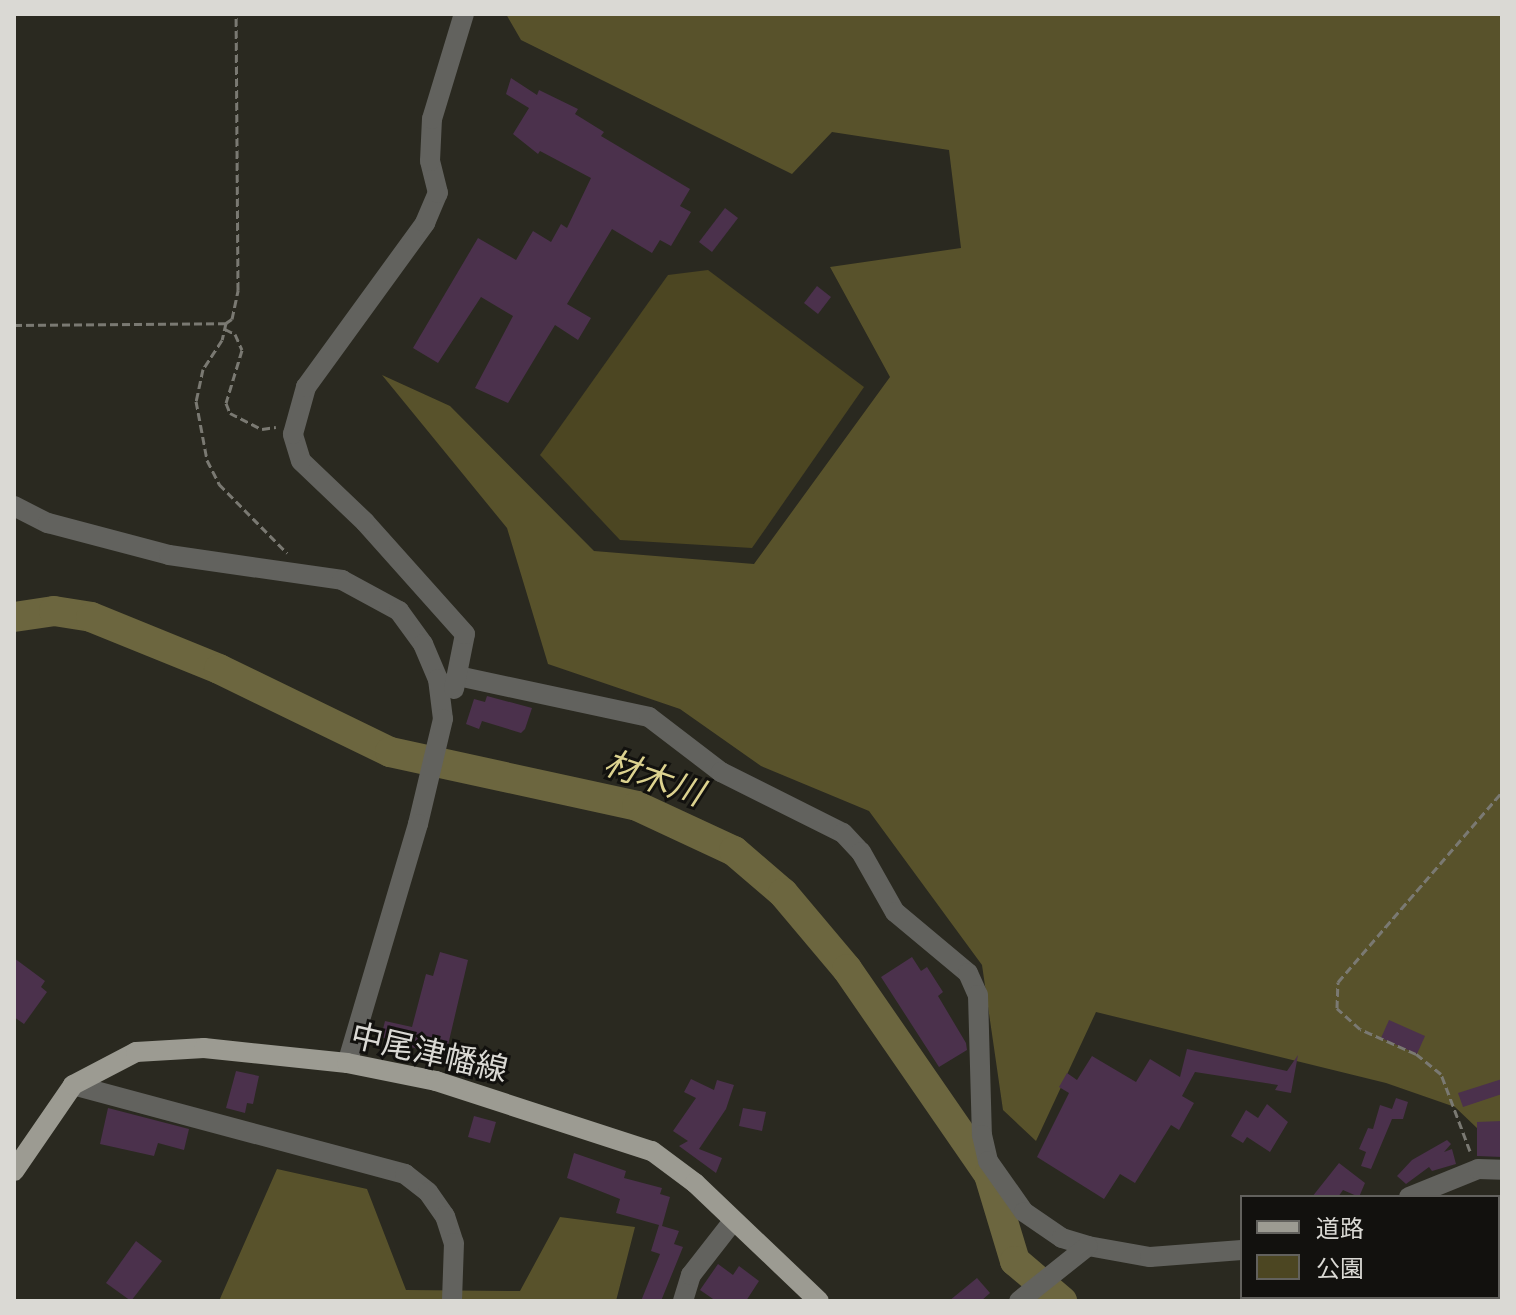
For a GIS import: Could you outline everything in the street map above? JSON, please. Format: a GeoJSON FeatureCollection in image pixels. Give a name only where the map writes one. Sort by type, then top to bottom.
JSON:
{"type":"FeatureCollection","features":[{"type":"Feature","properties":{"kind":"main road","name":"中尾津幡線"},"geometry":{"type":"LineString","coordinates":[[14,1171],[73,1085],[136,1052],[204,1048],[347,1063],[436,1081],[652,1151],[819,1301]]}},
{"type":"Feature","properties":{"kind":"street"},"geometry":{"type":"LineString","coordinates":[[347,1063],[418,824],[443,719],[458,676],[465,634],[365,522],[301,461],[295,423],[306,387],[429,213],[438,193],[430,161],[432,119],[464,14]]}},
{"type":"Feature","properties":{"kind":"street"},"geometry":{"type":"LineString","coordinates":[[14,506],[48,523],[169,555],[342,580],[399,611],[415,633],[438,679],[443,719]]}},
{"type":"Feature","properties":{"kind":"street"},"geometry":{"type":"LineString","coordinates":[[458,676],[649,717],[721,772],[843,833],[861,852],[895,912],[968,973],[978,995],[982,1135],[988,1161],[1024,1212],[1062,1238],[1150,1257],[1240,1250]]}},
{"type":"Feature","properties":{"kind":"street"},"geometry":{"type":"LineString","coordinates":[[73,1085],[405,1174],[428,1192],[445,1216],[454,1243],[452,1301]]}},
{"type":"Feature","properties":{"kind":"street"},"geometry":{"type":"LineString","coordinates":[[1414,1195],[1478,1169],[1502,1170]]}},
{"type":"Feature","properties":{"kind":"street"},"geometry":{"type":"LineString","coordinates":[[683,1301],[691,1275],[733,1221]]}},
{"type":"Feature","properties":{"kind":"street"},"geometry":{"type":"LineString","coordinates":[[1021,1299],[1088,1246]]}},
{"type":"Feature","properties":{"kind":"path"},"geometry":{"type":"LineString","coordinates":[[14,325],[226,323],[232,319],[238,290],[236,14]]}},
{"type":"Feature","properties":{"kind":"path"},"geometry":{"type":"LineString","coordinates":[[226,323],[203,369],[196,401],[207,460],[219,484],[292,559]]}},
{"type":"Feature","properties":{"kind":"path"},"geometry":{"type":"LineString","coordinates":[[225,329],[235,334],[242,350],[226,403],[230,413],[262,429],[295,423]]}},
{"type":"Feature","properties":{"kind":"path"},"geometry":{"type":"LineString","coordinates":[[1478,1169],[1441,1074],[1416,1054],[1360,1029],[1337,1008],[1338,982],[1502,792]]}},
{"type":"Feature","properties":{"kind":"green space"},"geometry":{"type":"Polygon","coordinates":[[[708,270],[864,387],[752,548],[620,540],[540,455],[668,275],[708,270]]]}},
{"type":"Feature","properties":{"kind":"shaded area"},"geometry":{"type":"Polygon","coordinates":[[[506,14],[1502,14],[1502,1152],[1455,1107],[1386,1083],[1096,1012],[1036,1141],[1003,1110],[982,965],[869,811],[761,766],[680,709],[548,664],[507,528],[382,375],[450,406],[594,551],[754,564],[890,377],[830,267],[961,248],[949,150],[832,132],[792,174],[521,40],[506,14]]]}},
{"type":"Feature","properties":{"kind":"shaded area"},"geometry":{"type":"Polygon","coordinates":[[[277,1169],[367,1189],[406,1290],[520,1291],[560,1217],[635,1227],[616,1301],[219,1301],[277,1169]]]}},
{"type":"Feature","properties":{"kind":"building"},"geometry":{"type":"Polygon","coordinates":[[[511,78],[537,95],[539,90],[578,109],[575,114],[604,132],[601,136],[690,189],[680,206],[691,212],[671,246],[660,240],[652,253],[612,229],[567,304],[591,318],[578,340],[555,325],[508,403],[475,388],[513,316],[481,297],[438,363],[413,348],[478,238],[516,260],[533,231],[551,242],[561,224],[567,228],[591,178],[540,151],[538,154],[513,134],[529,108],[506,94],[511,78]]]}},
{"type":"Feature","properties":{"kind":"building"},"geometry":{"type":"Polygon","coordinates":[[[725,208],[738,218],[712,252],[699,242],[725,208]]]}},
{"type":"Feature","properties":{"kind":"building"},"geometry":{"type":"Polygon","coordinates":[[[817,286],[831,297],[818,314],[804,303],[817,286]]]}},
{"type":"Feature","properties":{"kind":"building"},"geometry":{"type":"Polygon","coordinates":[[[487,696],[532,708],[525,729],[521,733],[482,721],[479,729],[466,724],[474,699],[485,702],[487,696]]]}},
{"type":"Feature","properties":{"kind":"building"},"geometry":{"type":"Polygon","coordinates":[[[440,952],[468,960],[445,1058],[381,1037],[385,1021],[412,1027],[426,974],[433,976],[440,952]]]}},
{"type":"Feature","properties":{"kind":"building"},"geometry":{"type":"Polygon","coordinates":[[[912,957],[921,971],[927,967],[943,992],[938,996],[966,1043],[967,1050],[939,1067],[881,977],[912,957]]]}},
{"type":"Feature","properties":{"kind":"building"},"geometry":{"type":"Polygon","coordinates":[[[14,958],[45,981],[41,987],[47,992],[24,1024],[14,1017],[14,958]]]}},
{"type":"Feature","properties":{"kind":"building"},"geometry":{"type":"Polygon","coordinates":[[[1389,1020],[1425,1036],[1417,1054],[1381,1038],[1389,1020]]]}},
{"type":"Feature","properties":{"kind":"building"},"geometry":{"type":"Polygon","coordinates":[[[1187,1049],[1287,1071],[1298,1055],[1291,1093],[1275,1090],[1278,1085],[1195,1072],[1182,1096],[1194,1103],[1179,1130],[1171,1125],[1135,1183],[1120,1174],[1104,1199],[1037,1157],[1069,1093],[1059,1087],[1067,1073],[1077,1080],[1092,1056],[1136,1082],[1150,1059],[1180,1077],[1187,1049]]]}},
{"type":"Feature","properties":{"kind":"building"},"geometry":{"type":"Polygon","coordinates":[[[236,1071],[259,1076],[253,1104],[247,1103],[245,1113],[226,1108],[236,1071]]]}},
{"type":"Feature","properties":{"kind":"building"},"geometry":{"type":"Polygon","coordinates":[[[691,1079],[714,1090],[717,1080],[734,1085],[726,1109],[699,1149],[722,1158],[716,1173],[679,1146],[688,1141],[673,1131],[696,1098],[684,1092],[691,1079]]]}},
{"type":"Feature","properties":{"kind":"building"},"geometry":{"type":"Polygon","coordinates":[[[1502,1079],[1502,1094],[1463,1107],[1458,1093],[1502,1079]]]}},
{"type":"Feature","properties":{"kind":"building"},"geometry":{"type":"Polygon","coordinates":[[[1396,1098],[1408,1102],[1403,1119],[1392,1119],[1371,1169],[1361,1166],[1366,1152],[1359,1149],[1368,1128],[1373,1129],[1380,1105],[1392,1109],[1396,1098]]]}},
{"type":"Feature","properties":{"kind":"building"},"geometry":{"type":"Polygon","coordinates":[[[1267,1104],[1288,1122],[1270,1152],[1247,1137],[1243,1143],[1231,1136],[1246,1110],[1258,1118],[1267,1104]]]}},
{"type":"Feature","properties":{"kind":"building"},"geometry":{"type":"Polygon","coordinates":[[[108,1108],[189,1129],[184,1150],[158,1143],[154,1156],[100,1144],[108,1108]]]}},
{"type":"Feature","properties":{"kind":"building"},"geometry":{"type":"Polygon","coordinates":[[[743,1108],[766,1112],[762,1131],[739,1126],[743,1108]]]}},
{"type":"Feature","properties":{"kind":"building"},"geometry":{"type":"Polygon","coordinates":[[[474,1116],[496,1122],[490,1143],[468,1137],[474,1116]]]}},
{"type":"Feature","properties":{"kind":"building"},"geometry":{"type":"Polygon","coordinates":[[[1502,1121],[1502,1157],[1477,1156],[1477,1122],[1502,1121]]]}},
{"type":"Feature","properties":{"kind":"building"},"geometry":{"type":"Polygon","coordinates":[[[1447,1140],[1451,1144],[1444,1152],[1452,1149],[1456,1164],[1432,1171],[1429,1167],[1406,1184],[1397,1176],[1412,1160],[1447,1140]]]}},
{"type":"Feature","properties":{"kind":"building"},"geometry":{"type":"Polygon","coordinates":[[[574,1153],[626,1171],[624,1178],[662,1188],[660,1194],[670,1197],[662,1226],[679,1231],[674,1244],[683,1247],[661,1301],[641,1301],[660,1254],[651,1251],[659,1225],[616,1213],[620,1199],[567,1178],[574,1153]]]}},
{"type":"Feature","properties":{"kind":"building"},"geometry":{"type":"Polygon","coordinates":[[[1339,1163],[1365,1183],[1360,1195],[1343,1190],[1339,1195],[1314,1195],[1339,1163]]]}},
{"type":"Feature","properties":{"kind":"building"},"geometry":{"type":"Polygon","coordinates":[[[136,1241],[162,1261],[131,1301],[106,1283],[136,1241]]]}},
{"type":"Feature","properties":{"kind":"building"},"geometry":{"type":"Polygon","coordinates":[[[718,1264],[733,1275],[739,1266],[759,1281],[746,1301],[716,1301],[700,1290],[718,1264]]]}},
{"type":"Feature","properties":{"kind":"building"},"geometry":{"type":"Polygon","coordinates":[[[977,1278],[990,1293],[981,1301],[949,1301],[977,1278]]]}},
{"type":"Feature","properties":{"kind":"waterway","name":"材木川"},"geometry":{"type":"LineString","coordinates":[[14,617],[54,611],[91,617],[219,669],[390,752],[637,806],[734,851],[783,893],[847,969],[989,1175],[1015,1261],[1062,1301]]}}]}
